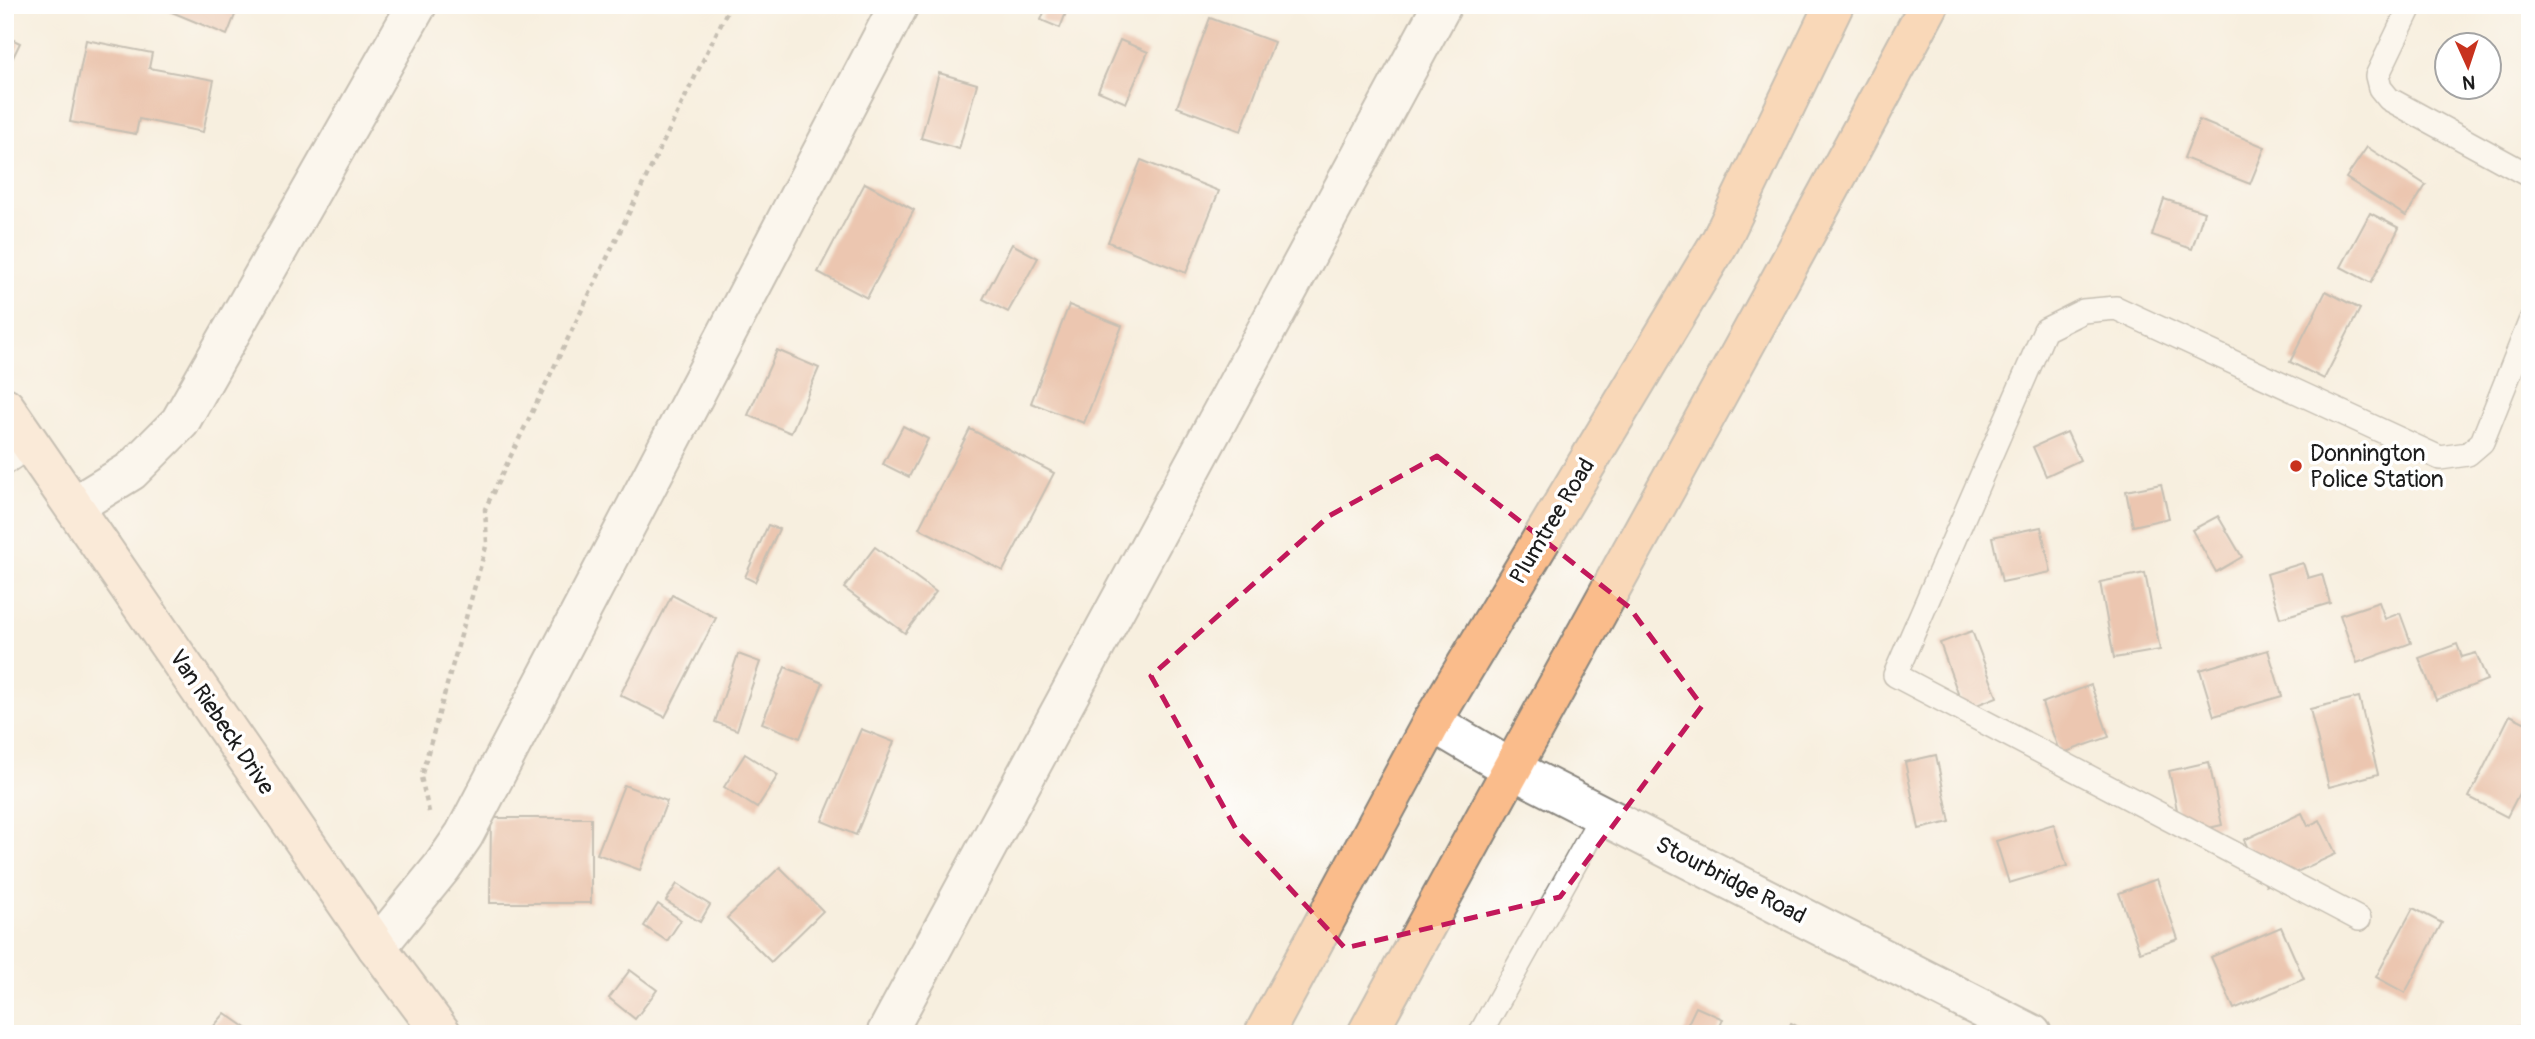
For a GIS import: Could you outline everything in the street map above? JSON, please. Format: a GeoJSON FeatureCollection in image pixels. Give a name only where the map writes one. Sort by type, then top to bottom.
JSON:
{"type":"FeatureCollection","features":[{"type":"Feature","properties":{"kind":"highway","name":"Plumtree Road"},"geometry":{"type":"LineString","coordinates":[[1264,1034],[1432,722],[1721,240],[1834,5]]}},
{"type":"Feature","properties":{"kind":"highway"},"geometry":{"type":"LineString","coordinates":[[1367,1034],[1510,768],[1783,278],[1929,5]]}},
{"type":"Feature","properties":{"kind":"street"},"geometry":{"type":"LineString","coordinates":[[74,506],[131,471],[180,422],[417,5]]}},
{"type":"Feature","properties":{"kind":"street"},"geometry":{"type":"LineString","coordinates":[[377,947],[442,867],[464,835],[899,5]]}},
{"type":"Feature","properties":{"kind":"street"},"geometry":{"type":"LineString","coordinates":[[886,1034],[1442,5]]}},
{"type":"Feature","properties":{"kind":"street","name":"Van Riebeck Drive"},"geometry":{"type":"LineString","coordinates":[[5,407],[19,454],[74,506],[377,947],[442,1034]]}},
{"type":"Feature","properties":{"kind":"street","name":"Stourbridge Road"},"geometry":{"type":"LineString","coordinates":[[1432,722],[1510,768],[2032,1034]]}},
{"type":"Feature","properties":{"kind":"lane"},"geometry":{"type":"LineString","coordinates":[[2411,5],[2377,76],[2380,88],[2389,99],[2530,176]]}},
{"type":"Feature","properties":{"kind":"lane"},"geometry":{"type":"LineString","coordinates":[[2359,919],[1895,674],[2045,330],[2083,311],[2116,308],[2440,458],[2468,454],[2482,442],[2530,322]]}},
{"type":"Feature","properties":{"kind":"lane"},"geometry":{"type":"LineString","coordinates":[[1479,1034],[1602,815]]}},
{"type":"Feature","properties":{"kind":"path"},"geometry":{"type":"LineString","coordinates":[[442,867],[421,777],[487,543],[485,509],[730,5]]}},
{"type":"Feature","properties":{"kind":"highlighted area"},"geometry":{"type":"Polygon","coordinates":[[[1437,456],[1629,607],[1702,706],[1560,897],[1345,948],[1237,831],[1151,676],[1329,516],[1437,456]]]}},
{"type":"Feature","properties":{"kind":"building"},"geometry":{"type":"Polygon","coordinates":[[[155,5],[239,5],[227,35],[155,5]]]}},
{"type":"Feature","properties":{"kind":"building"},"geometry":{"type":"Polygon","coordinates":[[[1047,5],[1069,5],[1060,28],[1041,20],[1047,5]]]}},
{"type":"Feature","properties":{"kind":"building"},"geometry":{"type":"Polygon","coordinates":[[[1210,18],[1274,42],[1241,131],[1177,107],[1210,18]]]}},
{"type":"Feature","properties":{"kind":"building"},"geometry":{"type":"Polygon","coordinates":[[[5,36],[20,43],[5,74],[5,36]]]}},
{"type":"Feature","properties":{"kind":"building"},"geometry":{"type":"Polygon","coordinates":[[[86,40],[152,53],[149,68],[214,80],[203,132],[139,119],[136,134],[70,122],[86,40]]]}},
{"type":"Feature","properties":{"kind":"building"},"geometry":{"type":"Polygon","coordinates":[[[1120,40],[1148,52],[1126,103],[1098,91],[1120,40]]]}},
{"type":"Feature","properties":{"kind":"building"},"geometry":{"type":"Polygon","coordinates":[[[939,73],[977,84],[959,149],[921,138],[939,73]]]}},
{"type":"Feature","properties":{"kind":"building"},"geometry":{"type":"Polygon","coordinates":[[[2199,120],[2265,147],[2250,184],[2184,158],[2199,120]]]}},
{"type":"Feature","properties":{"kind":"building"},"geometry":{"type":"Polygon","coordinates":[[[2367,147],[2426,185],[2406,216],[2346,178],[2367,147]]]}},
{"type":"Feature","properties":{"kind":"building"},"geometry":{"type":"Polygon","coordinates":[[[1141,160],[1219,191],[1186,273],[1108,242],[1141,160]]]}},
{"type":"Feature","properties":{"kind":"building"},"geometry":{"type":"Polygon","coordinates":[[[865,183],[914,210],[867,298],[818,272],[865,183]]]}},
{"type":"Feature","properties":{"kind":"building"},"geometry":{"type":"Polygon","coordinates":[[[2164,199],[2204,212],[2192,249],[2152,235],[2164,199]]]}},
{"type":"Feature","properties":{"kind":"building"},"geometry":{"type":"Polygon","coordinates":[[[2370,213],[2399,228],[2371,283],[2341,267],[2370,213]]]}},
{"type":"Feature","properties":{"kind":"building"},"geometry":{"type":"Polygon","coordinates":[[[1012,244],[1038,258],[1008,312],[983,299],[1012,244]]]}},
{"type":"Feature","properties":{"kind":"building"},"geometry":{"type":"Polygon","coordinates":[[[2326,291],[2360,309],[2324,379],[2290,362],[2326,291]]]}},
{"type":"Feature","properties":{"kind":"building"},"geometry":{"type":"Polygon","coordinates":[[[1069,305],[1122,326],[1084,423],[1031,403],[1069,305]]]}},
{"type":"Feature","properties":{"kind":"building"},"geometry":{"type":"Polygon","coordinates":[[[777,350],[819,368],[791,433],[748,415],[777,350]]]}},
{"type":"Feature","properties":{"kind":"building"},"geometry":{"type":"Polygon","coordinates":[[[903,426],[928,439],[909,477],[883,464],[903,426]]]}},
{"type":"Feature","properties":{"kind":"building"},"geometry":{"type":"Polygon","coordinates":[[[970,429],[1054,473],[1003,571],[919,528],[970,429]]]}},
{"type":"Feature","properties":{"kind":"building"},"geometry":{"type":"Polygon","coordinates":[[[2067,432],[2080,460],[2046,476],[2033,447],[2067,432]]]}},
{"type":"Feature","properties":{"kind":"building"},"geometry":{"type":"Polygon","coordinates":[[[2161,484],[2169,518],[2133,526],[2126,491],[2161,484]]]}},
{"type":"Feature","properties":{"kind":"building"},"geometry":{"type":"Polygon","coordinates":[[[2218,516],[2242,557],[2216,572],[2192,530],[2218,516]]]}},
{"type":"Feature","properties":{"kind":"building"},"geometry":{"type":"Polygon","coordinates":[[[768,525],[779,529],[755,582],[745,577],[768,525]]]}},
{"type":"Feature","properties":{"kind":"building"},"geometry":{"type":"Polygon","coordinates":[[[2041,527],[2051,572],[2002,582],[1992,537],[2041,527]]]}},
{"type":"Feature","properties":{"kind":"building"},"geometry":{"type":"Polygon","coordinates":[[[875,547],[936,592],[905,633],[844,588],[875,547]]]}},
{"type":"Feature","properties":{"kind":"building"},"geometry":{"type":"Polygon","coordinates":[[[2303,563],[2308,578],[2322,574],[2330,603],[2280,618],[2267,574],[2303,563]]]}},
{"type":"Feature","properties":{"kind":"building"},"geometry":{"type":"Polygon","coordinates":[[[2145,573],[2160,650],[2114,658],[2100,582],[2145,573]]]}},
{"type":"Feature","properties":{"kind":"building"},"geometry":{"type":"Polygon","coordinates":[[[672,595],[716,618],[665,717],[620,695],[672,595]]]}},
{"type":"Feature","properties":{"kind":"building"},"geometry":{"type":"Polygon","coordinates":[[[2379,602],[2385,619],[2400,613],[2411,643],[2357,663],[2340,615],[2379,602]]]}},
{"type":"Feature","properties":{"kind":"building"},"geometry":{"type":"Polygon","coordinates":[[[1972,631],[1997,697],[1964,710],[1940,643],[1972,631]]]}},
{"type":"Feature","properties":{"kind":"building"},"geometry":{"type":"Polygon","coordinates":[[[2457,644],[2462,657],[2476,653],[2487,680],[2436,700],[2419,658],[2457,644]]]}},
{"type":"Feature","properties":{"kind":"building"},"geometry":{"type":"Polygon","coordinates":[[[2268,650],[2282,696],[2214,716],[2200,670],[2268,650]]]}},
{"type":"Feature","properties":{"kind":"building"},"geometry":{"type":"Polygon","coordinates":[[[738,654],[760,662],[737,730],[715,722],[738,654]]]}},
{"type":"Feature","properties":{"kind":"building"},"geometry":{"type":"Polygon","coordinates":[[[785,667],[823,683],[800,738],[762,723],[785,667]]]}},
{"type":"Feature","properties":{"kind":"building"},"geometry":{"type":"Polygon","coordinates":[[[2091,685],[2109,737],[2060,754],[2042,703],[2091,685]]]}},
{"type":"Feature","properties":{"kind":"building"},"geometry":{"type":"Polygon","coordinates":[[[2359,697],[2378,774],[2329,787],[2310,709],[2359,697]]]}},
{"type":"Feature","properties":{"kind":"building"},"geometry":{"type":"Polygon","coordinates":[[[2510,715],[2530,725],[2530,772],[2507,817],[2469,797],[2510,715]]]}},
{"type":"Feature","properties":{"kind":"building"},"geometry":{"type":"Polygon","coordinates":[[[861,729],[894,742],[856,835],[822,821],[861,729]]]}},
{"type":"Feature","properties":{"kind":"building"},"geometry":{"type":"Polygon","coordinates":[[[745,754],[778,775],[757,808],[724,787],[745,754]]]}},
{"type":"Feature","properties":{"kind":"building"},"geometry":{"type":"Polygon","coordinates":[[[1936,755],[1950,822],[1919,829],[1905,762],[1936,755]]]}},
{"type":"Feature","properties":{"kind":"building"},"geometry":{"type":"Polygon","coordinates":[[[2209,762],[2222,825],[2182,834],[2169,771],[2209,762]]]}},
{"type":"Feature","properties":{"kind":"building"},"geometry":{"type":"Polygon","coordinates":[[[624,785],[667,801],[640,870],[597,854],[624,785]]]}},
{"type":"Feature","properties":{"kind":"building"},"geometry":{"type":"Polygon","coordinates":[[[2302,813],[2308,826],[2320,820],[2336,854],[2266,886],[2244,840],[2302,813]]]}},
{"type":"Feature","properties":{"kind":"building"},"geometry":{"type":"Polygon","coordinates":[[[491,818],[591,818],[591,903],[490,903],[491,818]]]}},
{"type":"Feature","properties":{"kind":"building"},"geometry":{"type":"Polygon","coordinates":[[[2054,824],[2067,866],[2009,883],[1996,841],[2054,824]]]}},
{"type":"Feature","properties":{"kind":"building"},"geometry":{"type":"Polygon","coordinates":[[[780,867],[823,911],[771,962],[727,918],[780,867]]]}},
{"type":"Feature","properties":{"kind":"building"},"geometry":{"type":"Polygon","coordinates":[[[2157,879],[2178,939],[2140,952],[2119,893],[2157,879]]]}},
{"type":"Feature","properties":{"kind":"building"},"geometry":{"type":"Polygon","coordinates":[[[677,884],[710,905],[700,922],[666,901],[677,884]]]}},
{"type":"Feature","properties":{"kind":"building"},"geometry":{"type":"Polygon","coordinates":[[[658,904],[681,920],[667,941],[644,926],[658,904]]]}},
{"type":"Feature","properties":{"kind":"building"},"geometry":{"type":"Polygon","coordinates":[[[2413,908],[2442,923],[2405,993],[2376,977],[2413,908]]]}},
{"type":"Feature","properties":{"kind":"building"},"geometry":{"type":"Polygon","coordinates":[[[2281,927],[2304,979],[2234,1009],[2211,957],[2281,927]]]}},
{"type":"Feature","properties":{"kind":"building"},"geometry":{"type":"Polygon","coordinates":[[[630,970],[657,990],[635,1019],[609,998],[630,970]]]}},
{"type":"Feature","properties":{"kind":"building"},"geometry":{"type":"Polygon","coordinates":[[[1696,1007],[1723,1019],[1717,1034],[1683,1034],[1696,1007]]]}},
{"type":"Feature","properties":{"kind":"building"},"geometry":{"type":"Polygon","coordinates":[[[225,1013],[248,1029],[249,1034],[207,1034],[225,1013]]]}},
{"type":"Feature","properties":{"kind":"building"},"geometry":{"type":"Polygon","coordinates":[[[1791,1023],[1811,1034],[1785,1034],[1791,1023]]]}},
{"type":"Feature","properties":{"kind":"building"},"geometry":{"type":"Polygon","coordinates":[[[2530,1027],[2530,1034],[2460,1034],[2459,1031],[2530,1027]]]}},
{"type":"Feature","properties":{"kind":"place","name":"Donnington Police Station"},"geometry":{"type":"Point","coordinates":[2296,466]}}]}
